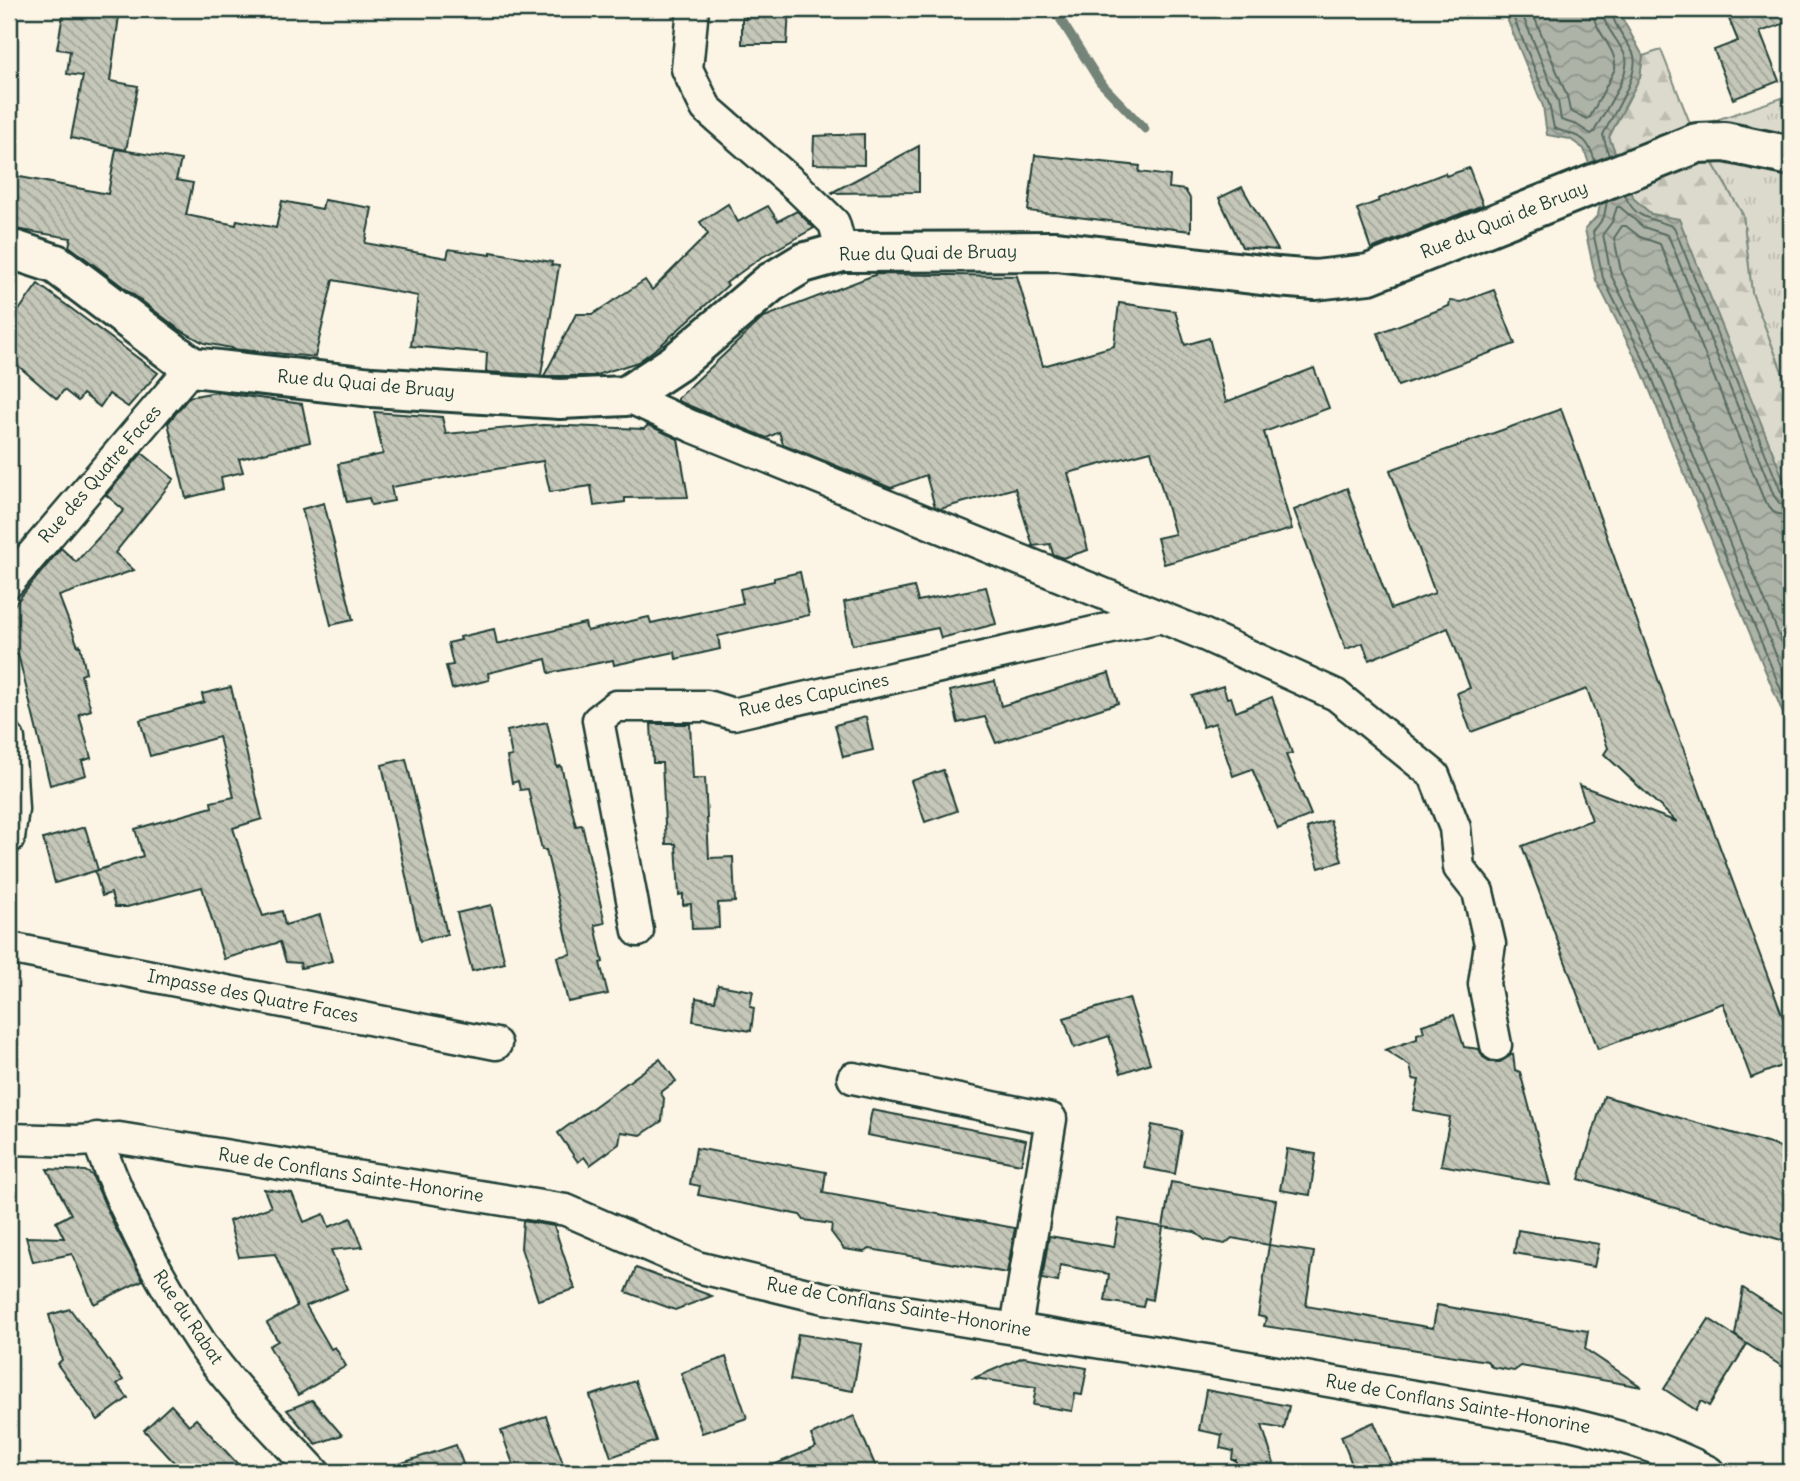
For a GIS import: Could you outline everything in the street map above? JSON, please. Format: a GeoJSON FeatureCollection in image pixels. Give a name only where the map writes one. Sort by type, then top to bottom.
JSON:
{"type":"FeatureCollection","features":[{"type":"Feature","properties":{"kind":"street"},"geometry":{"type":"LineString","coordinates":[[693,9],[687,69],[706,108],[834,223],[842,252]]}},
{"type":"Feature","properties":{"kind":"street","name":"Rue du Quai de Bruay"},"geometry":{"type":"LineString","coordinates":[[192,367],[372,387],[560,399],[626,396],[676,363],[770,283],[803,262],[842,252],[1056,251],[1315,280],[1369,274],[1697,143],[1725,142],[1787,152]]}},
{"type":"Feature","properties":{"kind":"street"},"geometry":{"type":"LineString","coordinates":[[9,251],[17,251],[56,264],[192,367]]}},
{"type":"Feature","properties":{"kind":"street","name":"Rue des Quatre Faces"},"geometry":{"type":"LineString","coordinates":[[9,582],[192,367]]}},
{"type":"Feature","properties":{"kind":"street"},"geometry":{"type":"LineString","coordinates":[[626,396],[704,431],[1160,617],[1336,695],[1434,775],[1455,828],[1459,868],[1478,892],[1490,944],[1484,984],[1496,1045]]}},
{"type":"Feature","properties":{"kind":"street","name":"Rue des Capucines"},"geometry":{"type":"LineString","coordinates":[[638,932],[598,720],[615,706],[707,706],[733,714],[1160,617]]}},
{"type":"Feature","properties":{"kind":"street"},"geometry":{"type":"LineString","coordinates":[[9,739],[13,808],[9,838]]}},
{"type":"Feature","properties":{"kind":"street","name":"Impasse des Quatre Faces"},"geometry":{"type":"LineString","coordinates":[[9,948],[496,1044]]}},
{"type":"Feature","properties":{"kind":"street"},"geometry":{"type":"LineString","coordinates":[[853,1078],[1051,1119],[1016,1328]]}},
{"type":"Feature","properties":{"kind":"street","name":"Rue de Conflans Sainte-Honorine"},"geometry":{"type":"LineString","coordinates":[[9,1139],[78,1141],[119,1138],[143,1141],[566,1210],[697,1267],[824,1298],[1016,1328],[1562,1422],[1610,1433],[1660,1450],[1709,1472]]}},
{"type":"Feature","properties":{"kind":"street","name":"Rue du Rabat"},"geometry":{"type":"LineString","coordinates":[[97,1139],[149,1257],[203,1345],[314,1472]]}},
{"type":"Feature","properties":{"kind":"green space"},"geometry":{"type":"Polygon","coordinates":[[[1661,50],[1692,128],[1743,215],[1752,293],[1786,382],[1791,384],[1791,498],[1679,220],[1651,214],[1634,199],[1609,137],[1640,77],[1643,56],[1661,50]]]}},
{"type":"Feature","properties":{"kind":"green space"},"geometry":{"type":"Polygon","coordinates":[[[1791,95],[1791,384],[1786,382],[1752,293],[1743,215],[1692,128],[1791,95]]]}},
{"type":"Feature","properties":{"kind":"water"},"geometry":{"type":"Polygon","coordinates":[[[1503,9],[1617,9],[1643,56],[1640,77],[1609,137],[1634,199],[1651,214],[1679,219],[1791,498],[1791,733],[1641,369],[1596,280],[1585,229],[1598,215],[1601,199],[1584,149],[1570,139],[1547,135],[1543,106],[1503,9]]]}},
{"type":"Feature","properties":{"kind":"building"},"geometry":{"type":"Polygon","coordinates":[[[64,9],[120,9],[110,81],[138,86],[126,150],[71,138],[83,76],[67,74],[70,51],[57,49],[64,9]]]}},
{"type":"Feature","properties":{"kind":"building"},"geometry":{"type":"Polygon","coordinates":[[[746,9],[789,9],[787,44],[742,44],[742,19],[746,19],[746,9]]]}},
{"type":"Feature","properties":{"kind":"building"},"geometry":{"type":"Polygon","coordinates":[[[1725,9],[1791,9],[1791,21],[1760,32],[1779,81],[1733,99],[1714,50],[1738,41],[1725,9]]]}},
{"type":"Feature","properties":{"kind":"building"},"geometry":{"type":"Polygon","coordinates":[[[864,134],[864,165],[813,164],[814,136],[864,134]]]}},
{"type":"Feature","properties":{"kind":"building"},"geometry":{"type":"Polygon","coordinates":[[[919,146],[919,192],[831,193],[919,146]]]}},
{"type":"Feature","properties":{"kind":"building"},"geometry":{"type":"Polygon","coordinates":[[[116,149],[181,160],[176,180],[193,183],[186,215],[236,225],[237,220],[276,228],[282,201],[322,209],[324,200],[372,208],[365,243],[447,258],[449,249],[491,255],[491,252],[552,262],[551,265],[559,266],[541,375],[486,372],[487,353],[411,346],[418,296],[333,280],[315,357],[232,349],[204,343],[180,330],[69,246],[71,238],[15,229],[16,222],[9,220],[15,176],[108,194],[116,149]]]}},
{"type":"Feature","properties":{"kind":"building"},"geometry":{"type":"Polygon","coordinates":[[[1035,155],[1140,166],[1139,172],[1170,176],[1169,188],[1185,190],[1191,200],[1191,231],[1028,211],[1035,155]]]}},
{"type":"Feature","properties":{"kind":"building"},"geometry":{"type":"Polygon","coordinates":[[[1469,168],[1483,205],[1371,249],[1357,209],[1445,173],[1446,176],[1469,168]]]}},
{"type":"Feature","properties":{"kind":"building"},"geometry":{"type":"Polygon","coordinates":[[[1242,187],[1278,250],[1242,247],[1219,198],[1242,187]]]}},
{"type":"Feature","properties":{"kind":"building"},"geometry":{"type":"Polygon","coordinates":[[[728,204],[738,222],[768,206],[778,221],[797,211],[814,228],[759,259],[726,283],[728,285],[638,362],[593,376],[544,376],[576,314],[593,314],[645,280],[652,290],[708,234],[700,222],[728,204]]]}},
{"type":"Feature","properties":{"kind":"building"},"geometry":{"type":"Polygon","coordinates":[[[877,274],[1017,276],[1043,366],[1114,346],[1119,303],[1175,311],[1185,345],[1209,338],[1226,402],[1314,368],[1329,408],[1264,432],[1292,529],[1164,564],[1157,538],[1175,534],[1151,451],[1068,473],[1088,550],[1063,558],[1053,554],[1050,544],[1033,546],[1015,488],[940,509],[935,507],[926,475],[891,488],[783,444],[779,432],[767,438],[678,401],[678,398],[764,317],[877,274]]]}},
{"type":"Feature","properties":{"kind":"building"},"geometry":{"type":"Polygon","coordinates":[[[38,284],[158,373],[128,407],[109,394],[100,407],[83,394],[78,401],[64,390],[57,399],[9,358],[9,324],[38,284]]]}},
{"type":"Feature","properties":{"kind":"building"},"geometry":{"type":"Polygon","coordinates":[[[1494,290],[1515,344],[1398,386],[1378,333],[1449,306],[1450,301],[1461,302],[1494,290]]]}},
{"type":"Feature","properties":{"kind":"building"},"geometry":{"type":"Polygon","coordinates":[[[216,392],[302,404],[310,442],[239,459],[243,472],[221,477],[223,489],[186,498],[168,423],[189,397],[216,392]]]}},
{"type":"Feature","properties":{"kind":"building"},"geometry":{"type":"Polygon","coordinates":[[[1561,409],[1791,1039],[1791,1062],[1751,1078],[1723,1003],[1598,1049],[1522,846],[1592,820],[1579,785],[1677,822],[1604,754],[1608,748],[1587,689],[1471,732],[1457,693],[1470,688],[1448,628],[1369,660],[1363,643],[1346,649],[1294,510],[1347,488],[1391,609],[1435,593],[1390,470],[1561,409]]]}},
{"type":"Feature","properties":{"kind":"building"},"geometry":{"type":"Polygon","coordinates":[[[374,412],[442,417],[446,434],[543,425],[644,429],[648,425],[678,439],[688,497],[625,498],[625,502],[594,506],[591,486],[550,492],[543,461],[391,487],[394,501],[371,505],[369,498],[347,502],[338,464],[383,454],[374,412]]]}},
{"type":"Feature","properties":{"kind":"building"},"geometry":{"type":"Polygon","coordinates":[[[142,453],[174,479],[115,553],[134,570],[59,596],[78,646],[80,645],[86,673],[81,675],[91,710],[79,714],[91,758],[82,761],[86,775],[50,785],[18,654],[9,657],[9,611],[61,548],[76,562],[124,510],[106,495],[142,453]]]}},
{"type":"Feature","properties":{"kind":"building"},"geometry":{"type":"Polygon","coordinates":[[[324,503],[353,620],[331,625],[302,509],[324,503]]]}},
{"type":"Feature","properties":{"kind":"building"},"geometry":{"type":"Polygon","coordinates":[[[800,572],[809,615],[718,636],[720,649],[676,659],[675,652],[614,665],[613,660],[549,673],[546,659],[488,673],[489,680],[452,689],[446,666],[453,665],[448,643],[461,640],[460,637],[494,629],[497,644],[585,623],[587,631],[649,617],[651,623],[743,603],[740,589],[800,572]]]}},
{"type":"Feature","properties":{"kind":"building"},"geometry":{"type":"Polygon","coordinates":[[[914,587],[918,601],[986,587],[996,624],[941,638],[938,628],[852,645],[844,602],[914,587]]]}},
{"type":"Feature","properties":{"kind":"building"},"geometry":{"type":"Polygon","coordinates":[[[1109,673],[1118,703],[996,743],[985,717],[958,723],[950,691],[995,681],[1001,706],[1109,673]]]}},
{"type":"Feature","properties":{"kind":"building"},"geometry":{"type":"Polygon","coordinates":[[[1223,686],[1227,698],[1231,697],[1236,712],[1272,697],[1292,753],[1286,755],[1311,815],[1278,829],[1252,769],[1233,776],[1215,723],[1203,727],[1192,696],[1223,686]]]}},
{"type":"Feature","properties":{"kind":"building"},"geometry":{"type":"Polygon","coordinates":[[[231,687],[262,819],[233,828],[250,882],[263,916],[282,911],[285,925],[320,915],[332,961],[301,968],[300,963],[286,962],[280,942],[224,959],[202,887],[127,907],[115,907],[111,893],[102,896],[95,871],[143,856],[135,829],[212,807],[211,802],[234,797],[219,737],[150,756],[140,720],[204,702],[202,694],[231,687]]]}},
{"type":"Feature","properties":{"kind":"building"},"geometry":{"type":"Polygon","coordinates":[[[866,717],[873,750],[843,757],[835,725],[866,717]]]}},
{"type":"Feature","properties":{"kind":"building"},"geometry":{"type":"Polygon","coordinates":[[[547,722],[557,767],[561,766],[576,826],[582,825],[605,923],[595,925],[603,962],[600,963],[608,994],[568,1002],[557,957],[571,954],[546,850],[542,850],[528,789],[520,790],[518,781],[512,783],[507,757],[512,756],[507,731],[547,722]]]}},
{"type":"Feature","properties":{"kind":"building"},"geometry":{"type":"Polygon","coordinates":[[[651,724],[690,724],[693,779],[705,778],[709,858],[733,857],[735,902],[718,903],[719,928],[692,929],[691,904],[683,905],[683,894],[679,895],[676,844],[666,844],[662,763],[653,763],[651,724]]]}},
{"type":"Feature","properties":{"kind":"building"},"geometry":{"type":"Polygon","coordinates":[[[406,759],[447,934],[420,941],[382,765],[406,759]]]}},
{"type":"Feature","properties":{"kind":"building"},"geometry":{"type":"Polygon","coordinates":[[[943,770],[957,811],[925,822],[911,781],[943,770]]]}},
{"type":"Feature","properties":{"kind":"building"},"geometry":{"type":"Polygon","coordinates":[[[1330,820],[1342,861],[1319,868],[1307,828],[1330,820]]]}},
{"type":"Feature","properties":{"kind":"building"},"geometry":{"type":"Polygon","coordinates":[[[85,827],[98,870],[55,883],[43,839],[85,827]]]}},
{"type":"Feature","properties":{"kind":"building"},"geometry":{"type":"Polygon","coordinates":[[[491,905],[505,963],[472,971],[457,913],[491,905]]]}},
{"type":"Feature","properties":{"kind":"building"},"geometry":{"type":"Polygon","coordinates":[[[718,985],[753,991],[750,1007],[754,1008],[751,1031],[693,1021],[696,998],[715,1001],[718,985]]]}},
{"type":"Feature","properties":{"kind":"building"},"geometry":{"type":"Polygon","coordinates":[[[1129,998],[1150,1063],[1121,1073],[1109,1036],[1074,1048],[1064,1018],[1129,998]]]}},
{"type":"Feature","properties":{"kind":"building"},"geometry":{"type":"Polygon","coordinates":[[[1454,1015],[1464,1047],[1479,1049],[1483,1057],[1491,1062],[1500,1062],[1513,1054],[1515,1070],[1520,1072],[1550,1185],[1441,1165],[1450,1117],[1413,1110],[1419,1080],[1413,1079],[1410,1066],[1385,1050],[1417,1039],[1417,1034],[1424,1032],[1422,1025],[1454,1015]]]}},
{"type":"Feature","properties":{"kind":"building"},"geometry":{"type":"Polygon","coordinates":[[[660,1059],[676,1081],[660,1093],[664,1098],[662,1121],[641,1135],[621,1132],[619,1144],[590,1165],[584,1157],[578,1162],[558,1133],[660,1059]]]}},
{"type":"Feature","properties":{"kind":"building"},"geometry":{"type":"Polygon","coordinates":[[[1604,1096],[1791,1150],[1791,1243],[1579,1179],[1604,1096]]]}},
{"type":"Feature","properties":{"kind":"building"},"geometry":{"type":"Polygon","coordinates":[[[872,1110],[1026,1140],[1021,1164],[867,1135],[872,1110]]]}},
{"type":"Feature","properties":{"kind":"building"},"geometry":{"type":"Polygon","coordinates":[[[1152,1125],[1182,1131],[1175,1174],[1144,1168],[1152,1125]]]}},
{"type":"Feature","properties":{"kind":"building"},"geometry":{"type":"Polygon","coordinates":[[[696,1148],[826,1172],[823,1193],[1015,1228],[1007,1273],[870,1249],[864,1252],[844,1249],[831,1232],[832,1224],[698,1195],[700,1186],[690,1184],[696,1148]]]}},
{"type":"Feature","properties":{"kind":"building"},"geometry":{"type":"Polygon","coordinates":[[[1287,1149],[1316,1154],[1310,1195],[1280,1190],[1287,1149]]]}},
{"type":"Feature","properties":{"kind":"building"},"geometry":{"type":"Polygon","coordinates":[[[47,1169],[85,1171],[92,1175],[143,1280],[94,1304],[72,1254],[33,1262],[26,1237],[64,1238],[56,1222],[71,1214],[47,1169]]]}},
{"type":"Feature","properties":{"kind":"building"},"geometry":{"type":"Polygon","coordinates":[[[1171,1182],[1276,1200],[1269,1245],[1232,1238],[1225,1244],[1205,1240],[1195,1232],[1163,1227],[1171,1182]]]}},
{"type":"Feature","properties":{"kind":"building"},"geometry":{"type":"Polygon","coordinates":[[[264,1189],[292,1193],[304,1222],[324,1214],[329,1227],[351,1218],[363,1247],[331,1250],[347,1289],[306,1306],[331,1349],[335,1347],[346,1366],[298,1395],[269,1346],[278,1341],[267,1323],[297,1306],[275,1254],[239,1257],[229,1221],[271,1207],[264,1189]]]}},
{"type":"Feature","properties":{"kind":"building"},"geometry":{"type":"Polygon","coordinates":[[[1119,1219],[1163,1227],[1152,1300],[1145,1298],[1143,1307],[1105,1301],[1109,1274],[1060,1265],[1058,1282],[1042,1279],[1049,1236],[1114,1247],[1119,1219]]]}},
{"type":"Feature","properties":{"kind":"building"},"geometry":{"type":"Polygon","coordinates":[[[523,1221],[554,1226],[575,1289],[538,1300],[521,1248],[523,1221]]]}},
{"type":"Feature","properties":{"kind":"building"},"geometry":{"type":"Polygon","coordinates":[[[1518,1230],[1599,1244],[1594,1267],[1514,1253],[1518,1230]]]}},
{"type":"Feature","properties":{"kind":"building"},"geometry":{"type":"Polygon","coordinates":[[[1269,1245],[1314,1252],[1306,1306],[1433,1328],[1437,1305],[1588,1331],[1585,1349],[1642,1387],[1521,1366],[1514,1371],[1492,1367],[1487,1361],[1264,1326],[1266,1318],[1258,1316],[1269,1245]]]}},
{"type":"Feature","properties":{"kind":"building"},"geometry":{"type":"Polygon","coordinates":[[[636,1268],[712,1296],[675,1310],[626,1292],[636,1268]]]}},
{"type":"Feature","properties":{"kind":"building"},"geometry":{"type":"Polygon","coordinates":[[[1743,1288],[1791,1319],[1791,1372],[1735,1335],[1743,1288]]]}},
{"type":"Feature","properties":{"kind":"building"},"geometry":{"type":"Polygon","coordinates":[[[70,1309],[123,1380],[117,1384],[128,1398],[98,1420],[57,1364],[62,1360],[49,1315],[70,1309]]]}},
{"type":"Feature","properties":{"kind":"building"},"geometry":{"type":"Polygon","coordinates":[[[1709,1319],[1747,1344],[1709,1406],[1701,1401],[1696,1410],[1664,1389],[1709,1319]]]}},
{"type":"Feature","properties":{"kind":"building"},"geometry":{"type":"Polygon","coordinates":[[[798,1334],[861,1344],[853,1391],[790,1380],[798,1334]]]}},
{"type":"Feature","properties":{"kind":"building"},"geometry":{"type":"Polygon","coordinates":[[[726,1357],[747,1418],[702,1433],[681,1373],[726,1357]]]}},
{"type":"Feature","properties":{"kind":"building"},"geometry":{"type":"Polygon","coordinates":[[[1023,1357],[1087,1368],[1082,1395],[1075,1394],[1072,1411],[1033,1405],[1036,1387],[974,1378],[1023,1357]]]}},
{"type":"Feature","properties":{"kind":"building"},"geometry":{"type":"Polygon","coordinates":[[[635,1381],[656,1441],[611,1457],[590,1396],[635,1381]]]}},
{"type":"Feature","properties":{"kind":"building"},"geometry":{"type":"Polygon","coordinates":[[[1206,1390],[1289,1406],[1284,1429],[1262,1425],[1274,1464],[1254,1472],[1237,1472],[1236,1460],[1232,1460],[1233,1451],[1220,1448],[1222,1435],[1199,1430],[1206,1390]]]}},
{"type":"Feature","properties":{"kind":"building"},"geometry":{"type":"Polygon","coordinates":[[[312,1400],[342,1435],[316,1444],[287,1410],[312,1400]]]}},
{"type":"Feature","properties":{"kind":"building"},"geometry":{"type":"Polygon","coordinates":[[[171,1405],[189,1425],[196,1419],[245,1472],[183,1472],[144,1430],[171,1405]]]}},
{"type":"Feature","properties":{"kind":"building"},"geometry":{"type":"Polygon","coordinates":[[[546,1416],[566,1472],[516,1472],[501,1431],[546,1416]]]}},
{"type":"Feature","properties":{"kind":"building"},"geometry":{"type":"Polygon","coordinates":[[[854,1416],[878,1472],[757,1472],[816,1447],[811,1435],[854,1416]]]}},
{"type":"Feature","properties":{"kind":"building"},"geometry":{"type":"Polygon","coordinates":[[[1374,1422],[1395,1472],[1355,1472],[1341,1436],[1374,1422]]]}},
{"type":"Feature","properties":{"kind":"building"},"geometry":{"type":"Polygon","coordinates":[[[456,1445],[466,1472],[388,1472],[387,1468],[456,1445]]]}},
{"type":"Feature","properties":{"kind":"waterway"},"geometry":{"type":"LineString","coordinates":[[1054,9],[1100,82],[1145,129]]}}]}
